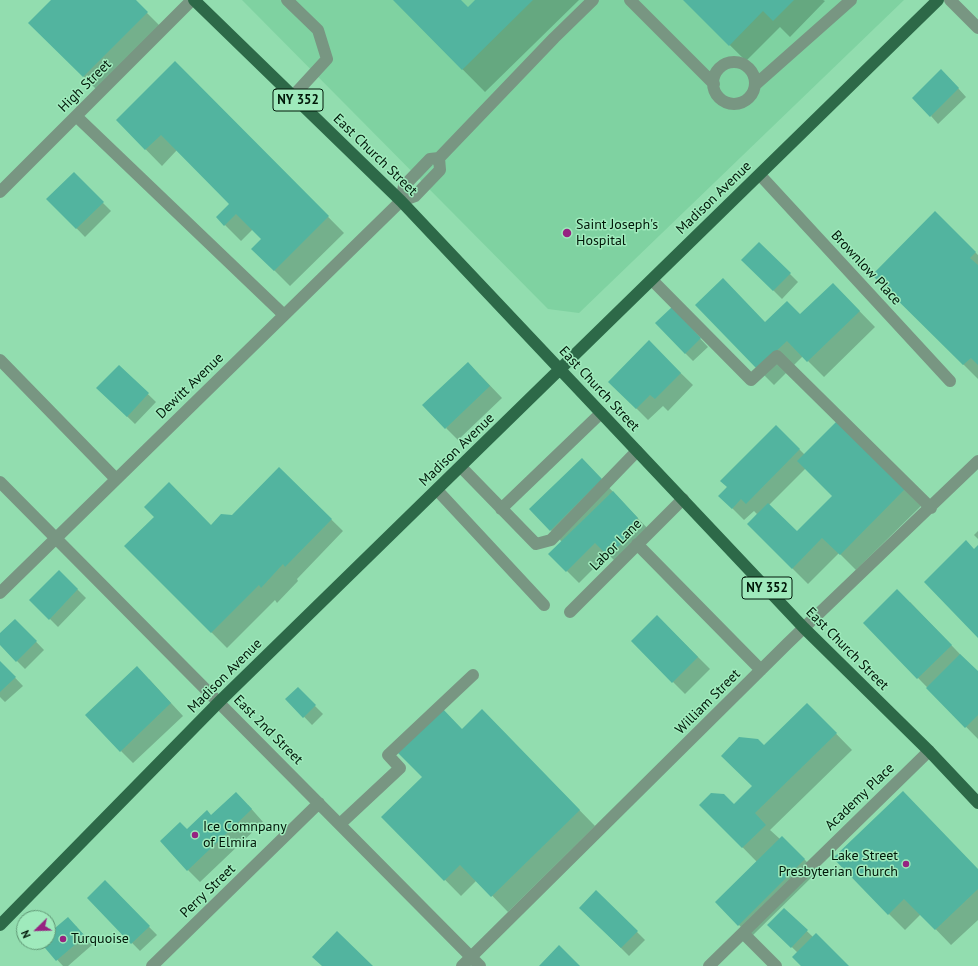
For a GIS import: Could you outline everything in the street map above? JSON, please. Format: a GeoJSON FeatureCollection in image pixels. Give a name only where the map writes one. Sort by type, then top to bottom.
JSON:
{"type":"FeatureCollection","features":[{"type":"Feature","properties":{"kind":"main road","name":"East Church Street"},"geometry":{"type":"LineString","coordinates":[[193,0],[401,201],[804,628],[929,751],[978,803]]}},
{"type":"Feature","properties":{"kind":"main road","name":"Madison Avenue"},"geometry":{"type":"LineString","coordinates":[[0,925],[219,702],[938,0]]}},
{"type":"Feature","properties":{"kind":"street","name":"High Street"},"geometry":{"type":"LineString","coordinates":[[0,192],[193,0]]}},
{"type":"Feature","properties":{"kind":"street"},"geometry":{"type":"LineString","coordinates":[[287,0],[318,30],[327,59],[293,96]]}},
{"type":"Feature","properties":{"kind":"street"},"geometry":{"type":"LineString","coordinates":[[401,201],[404,186],[430,160],[439,158],[548,43],[593,0]]}},
{"type":"Feature","properties":{"kind":"street"},"geometry":{"type":"LineString","coordinates":[[630,0],[714,84]]}},
{"type":"Feature","properties":{"kind":"street"},"geometry":{"type":"LineString","coordinates":[[755,85],[755,78],[748,67],[735,62],[728,62],[717,70],[714,84],[715,90],[724,101],[737,104],[749,98],[755,85],[851,0]]}},
{"type":"Feature","properties":{"kind":"street"},"geometry":{"type":"LineString","coordinates":[[950,0],[978,28]]}},
{"type":"Feature","properties":{"kind":"street"},"geometry":{"type":"LineString","coordinates":[[76,116],[284,315]]}},
{"type":"Feature","properties":{"kind":"street","name":"Brownlow Place"},"geometry":{"type":"LineString","coordinates":[[760,174],[950,381]]}},
{"type":"Feature","properties":{"kind":"street","name":"Dewitt Avenue"},"geometry":{"type":"LineString","coordinates":[[0,593],[401,201]]}},
{"type":"Feature","properties":{"kind":"street"},"geometry":{"type":"LineString","coordinates":[[652,280],[751,380],[777,356],[931,508]]}},
{"type":"Feature","properties":{"kind":"street"},"geometry":{"type":"LineString","coordinates":[[0,360],[116,479]]}},
{"type":"Feature","properties":{"kind":"street"},"geometry":{"type":"LineString","coordinates":[[501,508],[601,412]]}},
{"type":"Feature","properties":{"kind":"street"},"geometry":{"type":"LineString","coordinates":[[461,467],[536,544],[551,540],[637,451]]}},
{"type":"Feature","properties":{"kind":"street","name":"William Street"},"geometry":{"type":"LineString","coordinates":[[462,966],[761,670],[931,508],[978,461]]}},
{"type":"Feature","properties":{"kind":"street","name":"East 2nd Street"},"geometry":{"type":"LineString","coordinates":[[0,482],[480,966]]}},
{"type":"Feature","properties":{"kind":"street"},"geometry":{"type":"LineString","coordinates":[[437,490],[544,605]]}},
{"type":"Feature","properties":{"kind":"street","name":"Labor Lane"},"geometry":{"type":"LineString","coordinates":[[570,612],[683,499]]}},
{"type":"Feature","properties":{"kind":"street"},"geometry":{"type":"LineString","coordinates":[[637,544],[761,670]]}},
{"type":"Feature","properties":{"kind":"street"},"geometry":{"type":"LineString","coordinates":[[340,824],[400,768],[388,756],[473,675]]}},
{"type":"Feature","properties":{"kind":"street","name":"Academy Place"},"geometry":{"type":"LineString","coordinates":[[709,966],[929,751]]}},
{"type":"Feature","properties":{"kind":"street","name":"Perry Street"},"geometry":{"type":"LineString","coordinates":[[152,966],[319,803]]}},
{"type":"Feature","properties":{"kind":"street"},"geometry":{"type":"LineString","coordinates":[[743,933],[776,966]]}},
{"type":"Feature","properties":{"kind":"shaded area","name":"Saint Joseph's Hospital"},"geometry":{"type":"Polygon","coordinates":[[[242,0],[904,0],[579,313],[548,309],[242,0]]]}},
{"type":"Feature","properties":{"kind":"building"},"geometry":{"type":"Polygon","coordinates":[[[51,0],[136,0],[148,12],[83,77],[28,23],[51,0]]]}},
{"type":"Feature","properties":{"kind":"building"},"geometry":{"type":"Polygon","coordinates":[[[393,0],[461,0],[468,7],[475,0],[533,0],[462,70],[393,0]]]}},
{"type":"Feature","properties":{"kind":"building"},"geometry":{"type":"Polygon","coordinates":[[[683,0],[794,0],[773,21],[763,11],[729,46],[683,0]]]}},
{"type":"Feature","properties":{"kind":"building"},"geometry":{"type":"Polygon","coordinates":[[[175,61],[329,216],[274,271],[251,249],[261,239],[236,214],[224,226],[216,217],[229,204],[161,135],[145,150],[116,120],[175,61]]]}},
{"type":"Feature","properties":{"kind":"building"},"geometry":{"type":"Polygon","coordinates":[[[941,69],[959,88],[930,117],[912,98],[941,69]]]}},
{"type":"Feature","properties":{"kind":"building"},"geometry":{"type":"Polygon","coordinates":[[[74,172],[104,202],[76,229],[46,199],[74,172]]]}},
{"type":"Feature","properties":{"kind":"building"},"geometry":{"type":"Polygon","coordinates":[[[935,211],[976,252],[970,258],[978,265],[978,365],[971,358],[963,365],[872,275],[935,211]]]}},
{"type":"Feature","properties":{"kind":"building"},"geometry":{"type":"Polygon","coordinates":[[[759,242],[791,273],[773,291],[741,260],[759,242]]]}},
{"type":"Feature","properties":{"kind":"building"},"geometry":{"type":"Polygon","coordinates":[[[723,278],[765,322],[787,301],[800,314],[833,283],[860,311],[807,362],[787,341],[757,369],[695,305],[723,278]]]}},
{"type":"Feature","properties":{"kind":"building"},"geometry":{"type":"Polygon","coordinates":[[[672,307],[701,338],[685,354],[655,323],[672,307]]]}},
{"type":"Feature","properties":{"kind":"building"},"geometry":{"type":"Polygon","coordinates":[[[649,340],[681,373],[655,399],[650,395],[636,409],[608,382],[649,340]]]}},
{"type":"Feature","properties":{"kind":"building"},"geometry":{"type":"Polygon","coordinates":[[[468,362],[490,386],[445,429],[422,405],[468,362]]]}},
{"type":"Feature","properties":{"kind":"building"},"geometry":{"type":"Polygon","coordinates":[[[119,365],[149,393],[127,417],[96,388],[119,365]]]}},
{"type":"Feature","properties":{"kind":"building"},"geometry":{"type":"Polygon","coordinates":[[[837,421],[905,489],[840,555],[822,538],[792,569],[747,524],[768,503],[797,531],[832,496],[797,461],[837,421]]]}},
{"type":"Feature","properties":{"kind":"building"},"geometry":{"type":"Polygon","coordinates":[[[776,425],[800,449],[746,504],[741,499],[732,509],[718,496],[727,487],[720,481],[776,425]]]}},
{"type":"Feature","properties":{"kind":"building"},"geometry":{"type":"Polygon","coordinates":[[[582,458],[602,479],[550,531],[529,509],[582,458]]]}},
{"type":"Feature","properties":{"kind":"building"},"geometry":{"type":"Polygon","coordinates":[[[279,467],[332,519],[285,567],[283,564],[261,588],[259,585],[211,633],[124,546],[154,517],[144,507],[169,482],[211,525],[221,514],[232,515],[279,467]]]}},
{"type":"Feature","properties":{"kind":"building"},"geometry":{"type":"Polygon","coordinates":[[[613,491],[638,518],[627,529],[632,534],[608,556],[595,543],[566,572],[548,554],[613,491]]]}},
{"type":"Feature","properties":{"kind":"building"},"geometry":{"type":"Polygon","coordinates":[[[966,540],[974,549],[978,545],[978,638],[924,582],[966,540]]]}},
{"type":"Feature","properties":{"kind":"building"},"geometry":{"type":"Polygon","coordinates":[[[59,570],[78,589],[49,620],[29,600],[59,570]]]}},
{"type":"Feature","properties":{"kind":"building"},"geometry":{"type":"Polygon","coordinates":[[[897,589],[952,645],[917,679],[863,623],[897,589]]]}},
{"type":"Feature","properties":{"kind":"building"},"geometry":{"type":"Polygon","coordinates":[[[657,615],[698,657],[672,683],[631,641],[657,615]]]}},
{"type":"Feature","properties":{"kind":"building"},"geometry":{"type":"Polygon","coordinates":[[[15,619],[37,641],[16,662],[0,645],[0,633],[15,619]]]}},
{"type":"Feature","properties":{"kind":"building"},"geometry":{"type":"Polygon","coordinates":[[[960,654],[978,671],[978,715],[965,728],[926,688],[960,654]]]}},
{"type":"Feature","properties":{"kind":"building"},"geometry":{"type":"Polygon","coordinates":[[[0,661],[16,677],[0,692],[0,661]]]}},
{"type":"Feature","properties":{"kind":"building"},"geometry":{"type":"Polygon","coordinates":[[[137,666],[171,703],[120,752],[85,715],[137,666]]]}},
{"type":"Feature","properties":{"kind":"building"},"geometry":{"type":"Polygon","coordinates":[[[298,687],[316,705],[303,718],[285,699],[298,687]]]}},
{"type":"Feature","properties":{"kind":"building"},"geometry":{"type":"Polygon","coordinates":[[[807,703],[837,733],[755,813],[766,825],[742,848],[699,805],[711,793],[724,794],[734,804],[752,786],[721,756],[739,737],[758,739],[764,745],[807,703]]]}},
{"type":"Feature","properties":{"kind":"building"},"geometry":{"type":"Polygon","coordinates":[[[441,707],[462,729],[482,709],[580,810],[491,897],[460,865],[444,881],[381,817],[422,777],[397,752],[441,707]]]}},
{"type":"Feature","properties":{"kind":"building","name":"Lake Street Presbyterian Church"},"geometry":{"type":"Polygon","coordinates":[[[903,791],[978,869],[978,889],[935,930],[904,899],[888,915],[833,858],[903,791]]]}},
{"type":"Feature","properties":{"kind":"building","name":"Ice Comnpany of Elmira"},"geometry":{"type":"Polygon","coordinates":[[[236,792],[252,809],[187,871],[160,841],[180,822],[187,829],[207,810],[211,815],[236,792]]]}},
{"type":"Feature","properties":{"kind":"building"},"geometry":{"type":"Polygon","coordinates":[[[782,836],[805,859],[738,926],[715,902],[782,836]]]}},
{"type":"Feature","properties":{"kind":"building"},"geometry":{"type":"Polygon","coordinates":[[[105,880],[150,926],[131,944],[87,898],[105,880]]]}},
{"type":"Feature","properties":{"kind":"building"},"geometry":{"type":"Polygon","coordinates":[[[596,890],[638,931],[621,948],[579,908],[596,890]]]}},
{"type":"Feature","properties":{"kind":"building"},"geometry":{"type":"Polygon","coordinates":[[[784,908],[808,930],[791,948],[767,925],[784,908]]]}},
{"type":"Feature","properties":{"kind":"building"},"geometry":{"type":"Polygon","coordinates":[[[68,917],[85,936],[56,961],[47,950],[56,950],[56,927],[68,917]]]}},
{"type":"Feature","properties":{"kind":"building"},"geometry":{"type":"Polygon","coordinates":[[[337,931],[373,966],[322,966],[312,957],[337,931]]]}},
{"type":"Feature","properties":{"kind":"building"},"geometry":{"type":"Polygon","coordinates":[[[816,933],[849,966],[801,966],[792,957],[816,933]]]}},
{"type":"Feature","properties":{"kind":"building"},"geometry":{"type":"Polygon","coordinates":[[[559,945],[580,966],[539,966],[559,945]]]}},
{"type":"Feature","properties":{"kind":"place","name":"Saint Joseph's Hospital"},"geometry":{"type":"Point","coordinates":[567,233]}},
{"type":"Feature","properties":{"kind":"place","name":"Ice Comnpany of Elmira"},"geometry":{"type":"Point","coordinates":[195,835]}},
{"type":"Feature","properties":{"kind":"place","name":"Lake Street Presbyterian Church"},"geometry":{"type":"Point","coordinates":[906,864]}},
{"type":"Feature","properties":{"kind":"place","name":"Turquoise"},"geometry":{"type":"Point","coordinates":[63,939]}}]}
